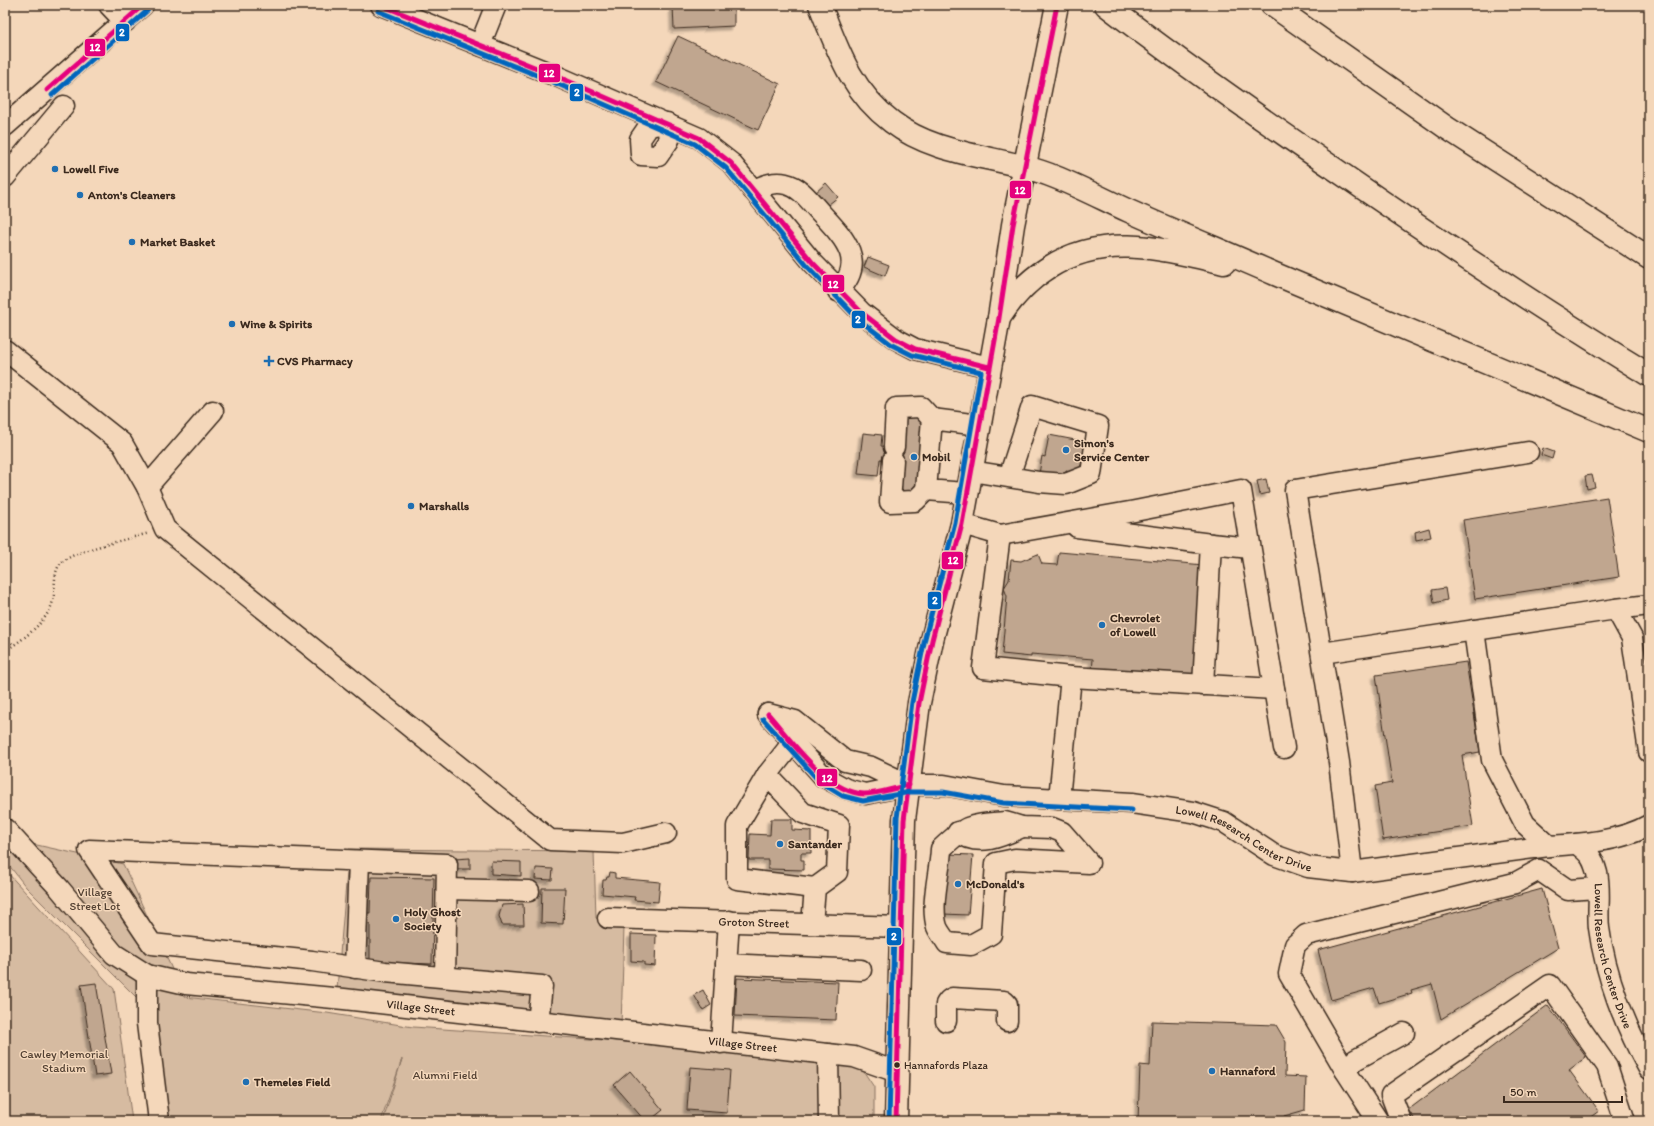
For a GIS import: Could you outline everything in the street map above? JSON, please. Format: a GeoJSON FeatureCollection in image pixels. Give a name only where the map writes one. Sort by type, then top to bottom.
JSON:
{"type":"FeatureCollection","features":[{"type":"Feature","properties":{"kind":"main road"},"geometry":{"type":"LineString","coordinates":[[820,5],[843,63],[864,96],[891,121],[913,136],[953,151],[1024,167],[1056,177],[1130,212],[1279,276],[1649,431]]}},
{"type":"Feature","properties":{"kind":"main road"},"geometry":{"type":"LineString","coordinates":[[896,1121],[904,819],[919,703],[932,640],[962,524],[970,471],[999,318],[1024,167],[1057,5]]}},
{"type":"Feature","properties":{"kind":"main road"},"geometry":{"type":"LineString","coordinates":[[1106,5],[1173,57],[1413,223],[1510,288],[1649,375]]}},
{"type":"Feature","properties":{"kind":"main road"},"geometry":{"type":"LineString","coordinates":[[1272,5],[1447,128],[1649,258]]}},
{"type":"Feature","properties":{"kind":"main road"},"geometry":{"type":"LineString","coordinates":[[999,318],[1018,292],[1036,276],[1069,256],[1102,248],[1126,246],[1179,253],[1279,276]]}},
{"type":"Feature","properties":{"kind":"street"},"geometry":{"type":"LineString","coordinates":[[109,5],[125,22]]}},
{"type":"Feature","properties":{"kind":"street"},"geometry":{"type":"LineString","coordinates":[[5,126],[143,5]]}},
{"type":"Feature","properties":{"kind":"street"},"geometry":{"type":"LineString","coordinates":[[381,5],[667,123],[698,138],[731,163],[813,263],[838,291],[862,313],[896,339],[932,354],[989,367]]}},
{"type":"Feature","properties":{"kind":"street"},"geometry":{"type":"LineString","coordinates":[[480,45],[496,5]]}},
{"type":"Feature","properties":{"kind":"street"},"geometry":{"type":"LineString","coordinates":[[5,177],[64,106]]}},
{"type":"Feature","properties":{"kind":"street"},"geometry":{"type":"LineString","coordinates":[[753,190],[774,182],[787,184],[802,192],[842,236],[851,252],[852,266],[848,281],[838,291]]}},
{"type":"Feature","properties":{"kind":"street"},"geometry":{"type":"LineString","coordinates":[[5,350],[122,443],[147,487],[165,529],[550,840],[623,844],[666,833]]}},
{"type":"Feature","properties":{"kind":"street"},"geometry":{"type":"LineString","coordinates":[[970,471],[1008,477],[1066,484],[1091,474],[1098,426],[1032,406],[1008,477]]}},
{"type":"Feature","properties":{"kind":"street"},"geometry":{"type":"LineString","coordinates":[[932,420],[926,490],[915,501],[890,502],[896,408],[920,408],[932,420],[979,425]]}},
{"type":"Feature","properties":{"kind":"street"},"geometry":{"type":"LineString","coordinates":[[147,487],[212,411]]}},
{"type":"Feature","properties":{"kind":"street"},"geometry":{"type":"LineString","coordinates":[[1352,872],[1340,762],[1295,490],[1528,452]]}},
{"type":"Feature","properties":{"kind":"street"},"geometry":{"type":"LineString","coordinates":[[926,490],[966,494]]}},
{"type":"Feature","properties":{"kind":"street"},"geometry":{"type":"LineString","coordinates":[[962,524],[1000,534],[1241,490],[1284,748]]}},
{"type":"Feature","properties":{"kind":"street"},"geometry":{"type":"LineString","coordinates":[[1057,524],[1250,548]]}},
{"type":"Feature","properties":{"kind":"street"},"geometry":{"type":"LineString","coordinates":[[1000,534],[983,668],[1071,677],[1274,689]]}},
{"type":"Feature","properties":{"kind":"street"},"geometry":{"type":"LineString","coordinates":[[1203,685],[1211,544]]}},
{"type":"Feature","properties":{"kind":"street"},"geometry":{"type":"LineString","coordinates":[[1322,653],[1649,605]]}},
{"type":"Feature","properties":{"kind":"street"},"geometry":{"type":"LineString","coordinates":[[1616,609],[1632,638],[1649,752]]}},
{"type":"Feature","properties":{"kind":"street"},"geometry":{"type":"LineString","coordinates":[[1474,630],[1492,760],[1525,824],[1549,846]]}},
{"type":"Feature","properties":{"kind":"street"},"geometry":{"type":"LineString","coordinates":[[1059,799],[1071,677]]}},
{"type":"Feature","properties":{"kind":"street"},"geometry":{"type":"LineString","coordinates":[[768,714],[795,721],[845,761],[871,767],[909,785],[865,794],[846,789],[824,777],[768,714]]}},
{"type":"Feature","properties":{"kind":"street"},"geometry":{"type":"LineString","coordinates":[[767,775],[803,813],[839,825],[837,872],[814,888],[737,879],[737,826],[767,775],[793,742]]}},
{"type":"Feature","properties":{"kind":"street","name":"Lowell Research Center Drive"},"geometry":{"type":"LineString","coordinates":[[909,785],[944,785],[1004,796],[1132,803],[1193,812],[1224,822],[1274,855],[1308,867],[1352,872],[1549,846],[1577,844],[1638,832],[1649,825]]}},
{"type":"Feature","properties":{"kind":"street"},"geometry":{"type":"LineString","coordinates":[[1005,822],[1022,827],[1052,828],[1062,832],[1089,863],[1015,859],[996,863],[992,934],[971,945],[947,943],[937,928],[934,909],[940,868],[941,849],[958,832],[973,824],[1005,822]]}},
{"type":"Feature","properties":{"kind":"street","name":"Village Street"},"geometry":{"type":"LineString","coordinates":[[6,831],[59,888],[114,954],[146,975],[186,984],[344,999],[854,1057],[897,1072]]}},
{"type":"Feature","properties":{"kind":"street","name":"Lowell Research Center Drive"},"geometry":{"type":"LineString","coordinates":[[1577,844],[1590,853],[1597,875],[1599,928],[1609,972],[1632,1039],[1649,1069]]}},
{"type":"Feature","properties":{"kind":"street"},"geometry":{"type":"LineString","coordinates":[[445,978],[447,864],[89,850],[152,944],[312,961],[351,968],[445,978],[542,986],[538,1022]]}},
{"type":"Feature","properties":{"kind":"street"},"geometry":{"type":"LineString","coordinates":[[344,999],[351,968],[359,861]]}},
{"type":"Feature","properties":{"kind":"street"},"geometry":{"type":"LineString","coordinates":[[1378,1121],[1289,974],[1295,945],[1306,935],[1514,883],[1539,870],[1568,890],[1598,888]]}},
{"type":"Feature","properties":{"kind":"street"},"geometry":{"type":"LineString","coordinates":[[812,924],[814,888]]}},
{"type":"Feature","properties":{"kind":"street"},"geometry":{"type":"LineString","coordinates":[[447,890],[529,892]]}},
{"type":"Feature","properties":{"kind":"street","name":"Groton Street"},"geometry":{"type":"LineString","coordinates":[[608,918],[901,927]]}},
{"type":"Feature","properties":{"kind":"street"},"geometry":{"type":"LineString","coordinates":[[721,1043],[729,922]]}},
{"type":"Feature","properties":{"kind":"street"},"geometry":{"type":"LineString","coordinates":[[726,964],[861,970]]}},
{"type":"Feature","properties":{"kind":"street"},"geometry":{"type":"LineString","coordinates":[[146,975],[147,1023],[159,1121]]}},
{"type":"Feature","properties":{"kind":"street"},"geometry":{"type":"LineString","coordinates":[[1401,1121],[1391,1095],[1550,985],[1607,1066],[1624,1120]]}},
{"type":"Feature","properties":{"kind":"street"},"geometry":{"type":"LineString","coordinates":[[946,1021],[946,1004],[948,1000],[952,998],[1004,1001],[1007,1004],[1007,1021]]}},
{"type":"Feature","properties":{"kind":"street"},"geometry":{"type":"LineString","coordinates":[[1346,1070],[1355,1060],[1404,1033]]}},
{"type":"Feature","properties":{"kind":"street"},"geometry":{"type":"LineString","coordinates":[[828,1054],[829,1121]]}},
{"type":"Feature","properties":{"kind":"path"},"geometry":{"type":"LineString","coordinates":[[5,651],[14,645],[45,617],[52,606],[56,572],[61,563],[90,549],[165,529]]}},
{"type":"Feature","properties":{"kind":"path"},"geometry":{"type":"LineString","coordinates":[[5,638],[14,645]]}},
{"type":"Feature","properties":{"kind":"green space"},"geometry":{"type":"Polygon","coordinates":[[[5,838],[123,864],[185,997],[327,1013],[413,1027],[854,1057],[874,1087],[874,1121],[383,1121],[402,1059],[381,1121],[163,1121],[153,1019],[158,1013],[147,1008],[26,887],[5,860],[5,838]]]}},
{"type":"Feature","properties":{"kind":"green space"},"geometry":{"type":"Polygon","coordinates":[[[349,849],[594,851],[596,918],[624,927],[621,1027],[337,989],[349,849]]]}},
{"type":"Feature","properties":{"kind":"green space","name":"Cawley Memorial Stadium"},"geometry":{"type":"Polygon","coordinates":[[[5,870],[114,989],[132,1121],[5,1121],[5,870]]]}},
{"type":"Feature","properties":{"kind":"building"},"geometry":{"type":"Polygon","coordinates":[[[673,5],[734,5],[734,26],[674,29],[673,5]]]}},
{"type":"Feature","properties":{"kind":"building"},"geometry":{"type":"Polygon","coordinates":[[[678,36],[780,84],[758,130],[656,82],[678,36]]]}},
{"type":"Feature","properties":{"kind":"building"},"geometry":{"type":"Polygon","coordinates":[[[826,183],[838,197],[824,208],[813,195],[826,183]]]}},
{"type":"Feature","properties":{"kind":"building"},"geometry":{"type":"Polygon","coordinates":[[[868,257],[889,265],[885,276],[864,267],[868,257]]]}},
{"type":"Feature","properties":{"kind":"building"},"geometry":{"type":"Polygon","coordinates":[[[904,415],[923,417],[915,498],[896,496],[899,461],[880,459],[878,476],[858,474],[863,433],[882,435],[881,446],[901,447],[904,415]]]}},
{"type":"Feature","properties":{"kind":"building"},"geometry":{"type":"Polygon","coordinates":[[[1049,435],[1086,442],[1079,474],[1066,471],[1065,480],[1039,474],[1042,456],[1045,457],[1049,435]]]}},
{"type":"Feature","properties":{"kind":"building"},"geometry":{"type":"Polygon","coordinates":[[[1543,448],[1554,452],[1552,459],[1541,455],[1543,448]]]}},
{"type":"Feature","properties":{"kind":"building"},"geometry":{"type":"Polygon","coordinates":[[[1592,475],[1595,487],[1587,489],[1585,476],[1592,475]]]}},
{"type":"Feature","properties":{"kind":"building"},"geometry":{"type":"Polygon","coordinates":[[[1266,479],[1269,493],[1260,495],[1257,481],[1266,479]]]}},
{"type":"Feature","properties":{"kind":"building"},"geometry":{"type":"Polygon","coordinates":[[[1607,497],[1619,577],[1475,599],[1463,520],[1607,497]]]}},
{"type":"Feature","properties":{"kind":"building"},"geometry":{"type":"Polygon","coordinates":[[[1429,528],[1431,537],[1416,540],[1415,532],[1429,528]]]}},
{"type":"Feature","properties":{"kind":"building","name":"Chevrolet of Lowell"},"geometry":{"type":"Polygon","coordinates":[[[1059,552],[1204,565],[1194,678],[1092,672],[1093,659],[1031,654],[1031,657],[1002,654],[1007,596],[1004,588],[1009,580],[1011,560],[1021,561],[1038,554],[1042,564],[1057,565],[1059,552]]]}},
{"type":"Feature","properties":{"kind":"building"},"geometry":{"type":"Polygon","coordinates":[[[1445,588],[1447,600],[1434,603],[1432,590],[1445,588]]]}},
{"type":"Feature","properties":{"kind":"building"},"geometry":{"type":"Polygon","coordinates":[[[1466,662],[1480,752],[1462,755],[1473,826],[1383,840],[1375,786],[1392,783],[1376,675],[1466,662]]]}},
{"type":"Feature","properties":{"kind":"building","name":"Santander"},"geometry":{"type":"Polygon","coordinates":[[[771,819],[792,819],[792,830],[811,831],[811,853],[801,853],[801,860],[804,860],[804,870],[768,869],[768,860],[749,860],[750,834],[770,835],[771,819]]]}},
{"type":"Feature","properties":{"kind":"building","name":"McDonald's"},"geometry":{"type":"Polygon","coordinates":[[[947,854],[973,855],[968,915],[943,914],[947,854]]]}},
{"type":"Feature","properties":{"kind":"building"},"geometry":{"type":"Polygon","coordinates":[[[470,858],[470,869],[454,869],[454,859],[470,858]]]}},
{"type":"Feature","properties":{"kind":"building"},"geometry":{"type":"Polygon","coordinates":[[[491,861],[521,862],[521,876],[491,874],[491,861]]]}},
{"type":"Feature","properties":{"kind":"building"},"geometry":{"type":"Polygon","coordinates":[[[536,868],[553,869],[552,880],[535,879],[536,868]]]}},
{"type":"Feature","properties":{"kind":"building"},"geometry":{"type":"Polygon","coordinates":[[[610,872],[615,873],[615,878],[660,882],[658,902],[634,900],[635,897],[602,894],[603,880],[606,880],[607,877],[609,877],[610,872]]]}},
{"type":"Feature","properties":{"kind":"building","name":"Holy Ghost Society"},"geometry":{"type":"Polygon","coordinates":[[[371,877],[434,878],[432,964],[370,962],[370,924],[360,924],[360,913],[370,913],[371,877]]]}},
{"type":"Feature","properties":{"kind":"building"},"geometry":{"type":"Polygon","coordinates":[[[542,888],[565,888],[563,924],[541,923],[542,888]]]}},
{"type":"Feature","properties":{"kind":"building"},"geometry":{"type":"Polygon","coordinates":[[[1542,889],[1558,948],[1441,1019],[1432,984],[1411,990],[1412,993],[1379,1003],[1374,988],[1331,1000],[1318,950],[1542,889]]]}},
{"type":"Feature","properties":{"kind":"building"},"geometry":{"type":"Polygon","coordinates":[[[523,904],[524,925],[502,925],[499,916],[502,905],[523,904]]]}},
{"type":"Feature","properties":{"kind":"building"},"geometry":{"type":"Polygon","coordinates":[[[631,934],[656,935],[655,966],[644,965],[644,962],[631,961],[631,934]]]}},
{"type":"Feature","properties":{"kind":"building"},"geometry":{"type":"Polygon","coordinates":[[[737,978],[838,982],[836,1020],[735,1016],[737,978]]]}},
{"type":"Feature","properties":{"kind":"building"},"geometry":{"type":"Polygon","coordinates":[[[96,983],[111,1074],[95,1076],[81,985],[96,983]]]}},
{"type":"Feature","properties":{"kind":"building"},"geometry":{"type":"Polygon","coordinates":[[[703,990],[711,1005],[703,1010],[694,995],[703,990]]]}},
{"type":"Feature","properties":{"kind":"building"},"geometry":{"type":"Polygon","coordinates":[[[1548,1005],[1586,1057],[1569,1070],[1599,1111],[1585,1121],[1416,1121],[1408,1110],[1548,1005]]]}},
{"type":"Feature","properties":{"kind":"building","name":"Hannaford"},"geometry":{"type":"Polygon","coordinates":[[[1152,1021],[1276,1025],[1286,1042],[1285,1076],[1306,1077],[1305,1110],[1284,1116],[1284,1121],[1138,1121],[1140,1065],[1150,1066],[1152,1021]]]}},
{"type":"Feature","properties":{"kind":"building"},"geometry":{"type":"Polygon","coordinates":[[[690,1067],[730,1070],[727,1113],[687,1110],[690,1067]]]}},
{"type":"Feature","properties":{"kind":"building"},"geometry":{"type":"Polygon","coordinates":[[[630,1071],[663,1110],[649,1121],[645,1121],[614,1085],[630,1071]]]}},
{"type":"Feature","properties":{"kind":"transit line","name":"12"},"geometry":{"type":"LineString","coordinates":[[47,90],[143,5]]}},
{"type":"Feature","properties":{"kind":"transit line","name":"12"},"geometry":{"type":"LineString","coordinates":[[381,5],[554,75],[699,138],[731,163],[813,263],[862,313],[896,339],[915,349],[989,367]]}},
{"type":"Feature","properties":{"kind":"transit line","name":"12"},"geometry":{"type":"LineString","coordinates":[[896,1121],[904,820],[919,703],[932,640],[962,524],[999,318],[1013,225],[1057,5]]}},
{"type":"Feature","properties":{"kind":"transit line","name":"2"},"geometry":{"type":"LineString","coordinates":[[52,95],[148,10]]}},
{"type":"Feature","properties":{"kind":"transit line","name":"2"},"geometry":{"type":"LineString","coordinates":[[378,11],[551,81],[695,144],[726,168],[808,267],[858,319],[892,345],[912,355],[981,372],[955,523],[925,638],[912,702],[897,818],[889,1121]]}},
{"type":"Feature","properties":{"kind":"transit line","name":"12"},"geometry":{"type":"LineString","coordinates":[[768,714],[811,763],[823,775],[837,785],[850,791],[864,794],[881,792],[909,785]]}},
{"type":"Feature","properties":{"kind":"transit line","name":"2"},"geometry":{"type":"LineString","coordinates":[[763,719],[820,782],[843,796],[863,801],[910,792],[943,792],[1004,803],[1132,810]]}},
{"type":"Feature","properties":{"kind":"place","name":"Lowell Five"},"geometry":{"type":"Point","coordinates":[55,169]}},
{"type":"Feature","properties":{"kind":"place","name":"Anton's Cleaners"},"geometry":{"type":"Point","coordinates":[80,195]}},
{"type":"Feature","properties":{"kind":"place","name":"Market Basket"},"geometry":{"type":"Point","coordinates":[132,242]}},
{"type":"Feature","properties":{"kind":"place","name":"Wine & Spirits"},"geometry":{"type":"Point","coordinates":[232,324]}},
{"type":"Feature","properties":{"kind":"place","name":"CVS Pharmacy"},"geometry":{"type":"Point","coordinates":[269,361]}},
{"type":"Feature","properties":{"kind":"place","name":"Simon's Service Center"},"geometry":{"type":"Point","coordinates":[1066,450]}},
{"type":"Feature","properties":{"kind":"place","name":"Mobil"},"geometry":{"type":"Point","coordinates":[914,457]}},
{"type":"Feature","properties":{"kind":"place","name":"Marshalls"},"geometry":{"type":"Point","coordinates":[411,506]}},
{"type":"Feature","properties":{"kind":"place","name":"Chevrolet of Lowell"},"geometry":{"type":"Point","coordinates":[1102,625]}},
{"type":"Feature","properties":{"kind":"place","name":"Santander"},"geometry":{"type":"Point","coordinates":[780,844]}},
{"type":"Feature","properties":{"kind":"place","name":"McDonald's"},"geometry":{"type":"Point","coordinates":[958,884]}},
{"type":"Feature","properties":{"kind":"place","name":"Holy Ghost Society"},"geometry":{"type":"Point","coordinates":[396,919]}},
{"type":"Feature","properties":{"kind":"place","name":"Hannafords Plaza"},"geometry":{"type":"Point","coordinates":[897,1065]}},
{"type":"Feature","properties":{"kind":"place","name":"Hannaford"},"geometry":{"type":"Point","coordinates":[1212,1071]}},
{"type":"Feature","properties":{"kind":"place","name":"Themeles Field"},"geometry":{"type":"Point","coordinates":[246,1082]}},
{"type":"Feature","properties":{"kind":"park label","name":"Village Street Lot"},"geometry":{"type":"Point","coordinates":[95,899]}},
{"type":"Feature","properties":{"kind":"park label","name":"Alumni Field"},"geometry":{"type":"Point","coordinates":[445,1075]}}]}
